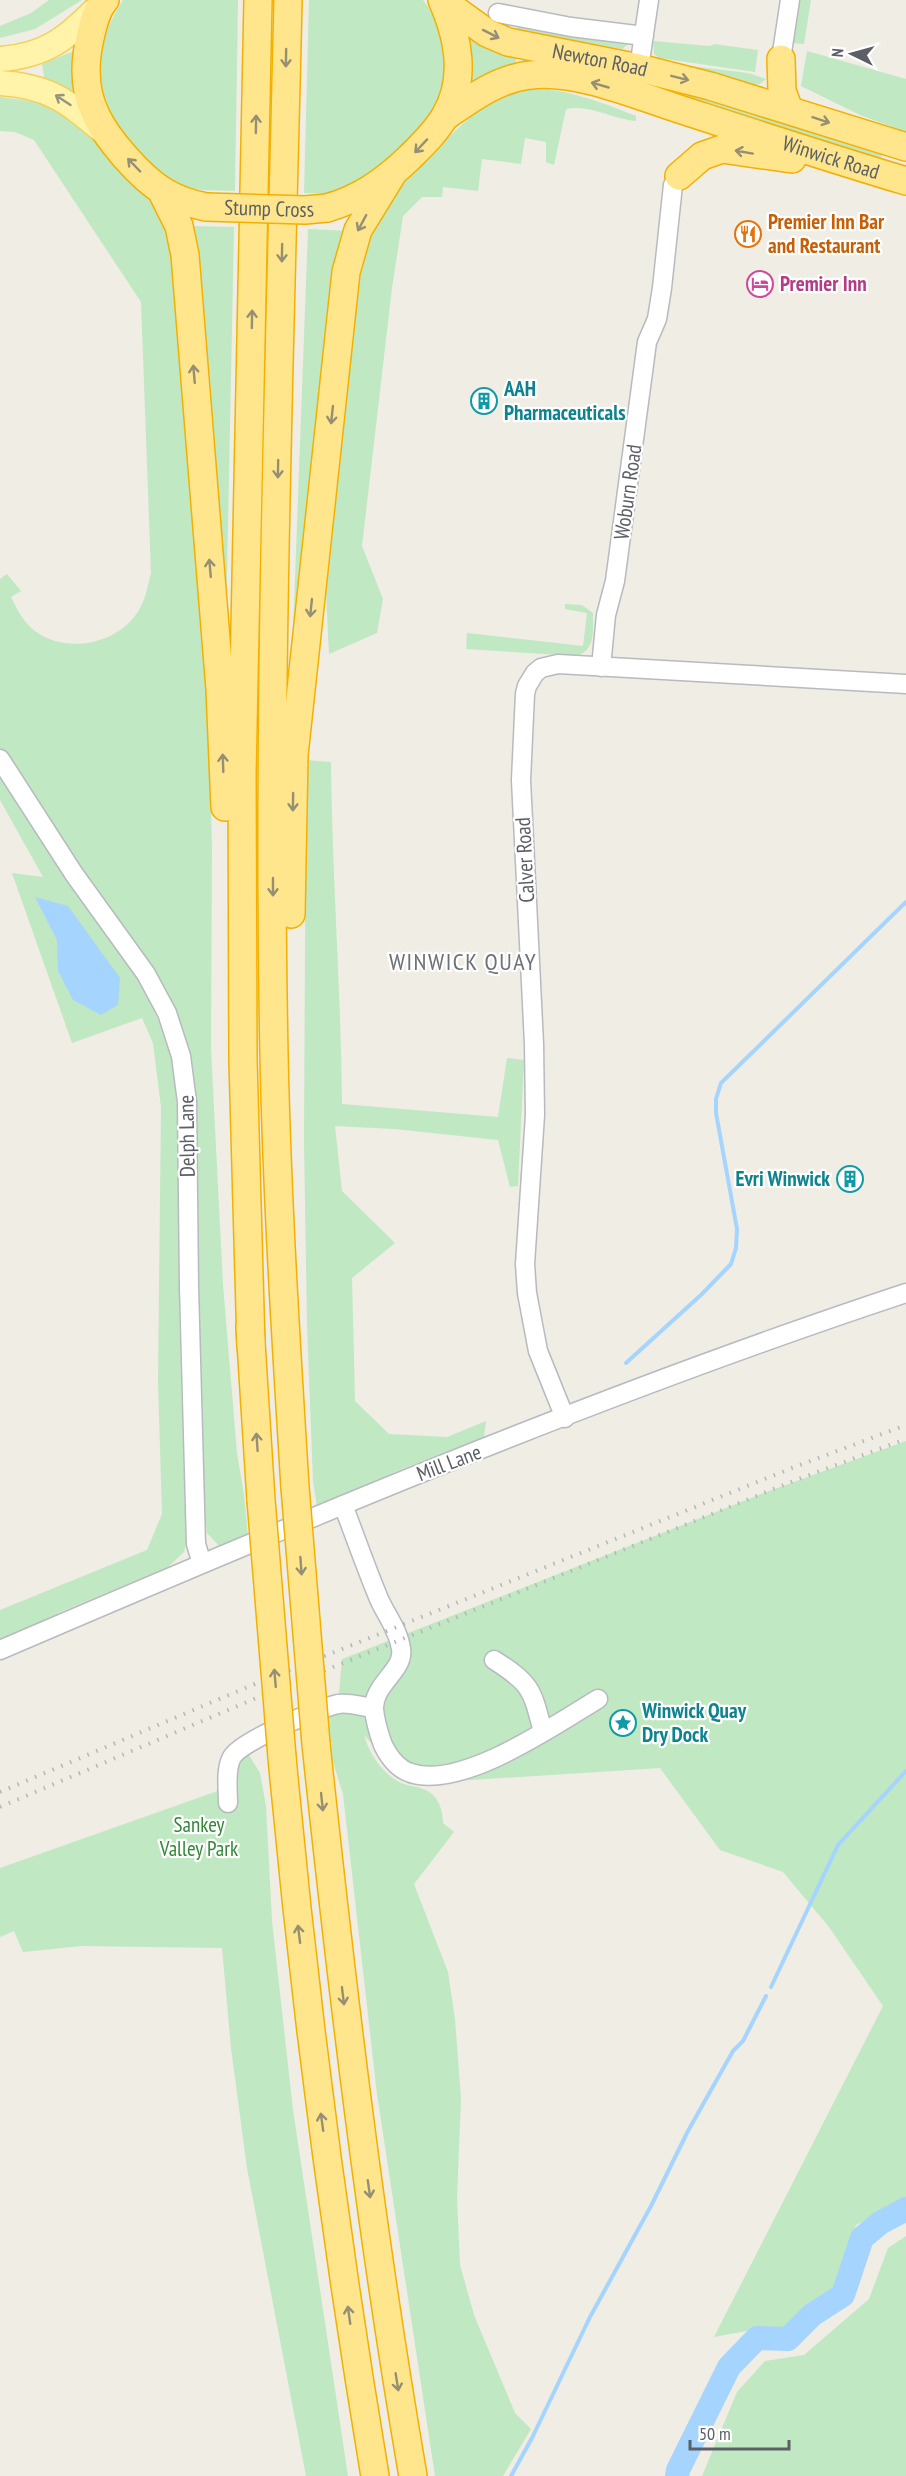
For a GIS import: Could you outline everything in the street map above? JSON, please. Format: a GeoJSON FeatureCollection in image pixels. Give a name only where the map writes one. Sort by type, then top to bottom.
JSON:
{"type":"FeatureCollection","features":[{"type":"Feature","properties":{"kind":"highway"},"geometry":{"type":"LineString","coordinates":[[251,1346],[243,1060],[242,774],[258,0]]}},
{"type":"Feature","properties":{"kind":"highway"},"geometry":{"type":"LineString","coordinates":[[288,0],[272,787],[276,1150],[295,1487],[316,1744],[358,2120],[413,2476]]}},
{"type":"Feature","properties":{"kind":"highway","name":"Newton Road"},"geometry":{"type":"LineString","coordinates":[[443,0],[487,33],[508,42],[639,68],[777,106]]}},
{"type":"Feature","properties":{"kind":"highway","name":"Stump Cross"},"geometry":{"type":"LineString","coordinates":[[102,3],[88,45],[86,70],[90,98],[96,115],[109,137],[161,190],[182,200],[206,207],[272,209],[327,208],[359,197],[393,173],[434,132],[446,116],[455,88],[458,63],[455,35],[443,0]]}},
{"type":"Feature","properties":{"kind":"highway"},"geometry":{"type":"LineString","coordinates":[[777,106],[781,60]]}},
{"type":"Feature","properties":{"kind":"highway","name":"Newton Road"},"geometry":{"type":"LineString","coordinates":[[446,116],[498,84],[522,76],[547,74],[580,79],[756,134]]}},
{"type":"Feature","properties":{"kind":"highway","name":"Winwick Road"},"geometry":{"type":"LineString","coordinates":[[777,106],[906,147]]}},
{"type":"Feature","properties":{"kind":"highway","name":"Winwick Road"},"geometry":{"type":"LineString","coordinates":[[756,134],[906,181]]}},
{"type":"Feature","properties":{"kind":"highway"},"geometry":{"type":"LineString","coordinates":[[679,176],[702,156],[722,149],[864,168]]}},
{"type":"Feature","properties":{"kind":"highway"},"geometry":{"type":"LineString","coordinates":[[287,1337],[288,1020],[294,755],[346,272],[358,230],[393,173]]}},
{"type":"Feature","properties":{"kind":"highway"},"geometry":{"type":"LineString","coordinates":[[161,190],[179,226],[185,255],[219,678],[236,1159],[261,1500],[297,1921],[314,2064],[354,2350],[375,2476]]}},
{"type":"Feature","properties":{"kind":"main road"},"geometry":{"type":"LineString","coordinates":[[0,58],[21,57],[48,49],[63,40],[102,3]]}},
{"type":"Feature","properties":{"kind":"main road"},"geometry":{"type":"LineString","coordinates":[[0,83],[26,85],[52,93],[75,108],[109,137]]}},
{"type":"Feature","properties":{"kind":"street"},"geometry":{"type":"LineString","coordinates":[[639,68],[649,0]]}},
{"type":"Feature","properties":{"kind":"street"},"geometry":{"type":"LineString","coordinates":[[781,60],[790,0]]}},
{"type":"Feature","properties":{"kind":"street","name":"Newton Road"},"geometry":{"type":"LineString","coordinates":[[498,14],[571,27],[644,36]]}},
{"type":"Feature","properties":{"kind":"street","name":"Woburn Road"},"geometry":{"type":"LineString","coordinates":[[601,667],[606,615],[615,581],[647,342],[657,319],[673,185],[679,176]]}},
{"type":"Feature","properties":{"kind":"street","name":"Calver Road"},"geometry":{"type":"LineString","coordinates":[[565,1418],[538,1351],[527,1293],[525,1264],[535,1114],[521,772],[527,686],[541,668],[558,664],[906,684]]}},
{"type":"Feature","properties":{"kind":"street","name":"Delph Lane"},"geometry":{"type":"LineString","coordinates":[[0,759],[74,874],[146,974],[166,1013],[181,1056],[187,1102],[189,1298],[196,1544],[202,1564]]}},
{"type":"Feature","properties":{"kind":"street","name":"Mill Lane"},"geometry":{"type":"LineString","coordinates":[[0,1650],[343,1505],[747,1347],[906,1293]]}},
{"type":"Feature","properties":{"kind":"street"},"geometry":{"type":"LineString","coordinates":[[343,1505],[380,1601],[401,1646],[402,1656],[380,1688],[374,1708],[380,1736],[387,1754],[396,1765],[409,1773],[422,1776],[444,1774],[490,1760],[598,1699]]}},
{"type":"Feature","properties":{"kind":"street"},"geometry":{"type":"LineString","coordinates":[[494,1660],[516,1674],[529,1686],[543,1732]]}},
{"type":"Feature","properties":{"kind":"street"},"geometry":{"type":"LineString","coordinates":[[228,1803],[231,1758],[258,1736],[338,1704],[374,1708]]}},
{"type":"Feature","properties":{"kind":"green space"},"geometry":{"type":"Polygon","coordinates":[[[49,0],[82,0],[35,29],[0,38],[0,26],[31,13],[49,0]]]}},
{"type":"Feature","properties":{"kind":"green space"},"geometry":{"type":"Polygon","coordinates":[[[123,0],[238,0],[235,191],[194,189],[166,175],[135,146],[111,111],[100,76],[101,58],[104,39],[123,0]]]}},
{"type":"Feature","properties":{"kind":"green space"},"geometry":{"type":"Polygon","coordinates":[[[309,0],[423,0],[437,23],[444,46],[446,68],[441,90],[419,130],[402,148],[363,181],[350,189],[339,192],[304,193],[309,0]]]}},
{"type":"Feature","properties":{"kind":"green space"},"geometry":{"type":"Polygon","coordinates":[[[797,0],[811,0],[804,44],[792,43],[797,0]]]}},
{"type":"Feature","properties":{"kind":"green space"},"geometry":{"type":"Polygon","coordinates":[[[518,22],[631,42],[622,49],[516,31],[518,22]]]}},
{"type":"Feature","properties":{"kind":"green space"},"geometry":{"type":"Polygon","coordinates":[[[463,25],[514,51],[517,65],[471,85],[468,84],[463,25]]]}},
{"type":"Feature","properties":{"kind":"green space"},"geometry":{"type":"Polygon","coordinates":[[[653,41],[710,46],[714,44],[758,50],[755,72],[659,58],[654,54],[653,41]]]}},
{"type":"Feature","properties":{"kind":"green space"},"geometry":{"type":"Polygon","coordinates":[[[74,51],[73,76],[77,99],[45,82],[42,64],[74,51]]]}},
{"type":"Feature","properties":{"kind":"green space"},"geometry":{"type":"Polygon","coordinates":[[[807,51],[906,79],[906,132],[860,115],[801,86],[807,51]]]}},
{"type":"Feature","properties":{"kind":"green space"},"geometry":{"type":"Polygon","coordinates":[[[519,52],[596,66],[884,149],[878,166],[523,64],[519,52]]]}},
{"type":"Feature","properties":{"kind":"green space"},"geometry":{"type":"Polygon","coordinates":[[[674,64],[748,73],[766,79],[760,84],[752,85],[674,64]]]}},
{"type":"Feature","properties":{"kind":"green space"},"geometry":{"type":"Polygon","coordinates":[[[529,88],[584,97],[636,116],[636,121],[584,108],[566,109],[554,165],[546,162],[546,142],[525,138],[521,164],[482,159],[478,191],[443,187],[442,197],[422,197],[403,216],[392,288],[362,546],[383,599],[377,633],[329,654],[324,554],[355,274],[380,208],[442,143],[477,111],[508,94],[529,88]]]}},
{"type":"Feature","properties":{"kind":"green space"},"geometry":{"type":"Polygon","coordinates":[[[0,97],[53,104],[74,119],[161,212],[171,240],[206,627],[212,848],[211,1049],[223,1285],[237,1453],[248,1536],[219,1546],[207,1533],[201,1486],[191,1074],[180,1024],[156,976],[149,998],[169,1046],[178,1116],[179,1310],[186,1544],[184,1552],[168,1567],[58,1613],[30,1645],[0,1656],[0,1610],[147,1550],[162,1514],[158,1382],[161,1107],[153,1043],[142,1018],[72,1043],[12,873],[43,877],[0,800],[0,579],[7,574],[21,591],[11,597],[27,624],[35,631],[62,643],[92,642],[120,630],[140,608],[147,591],[151,573],[141,302],[34,140],[15,132],[0,131],[0,97]]]}},
{"type":"Feature","properties":{"kind":"green space"},"geometry":{"type":"Polygon","coordinates":[[[187,226],[234,227],[225,675],[187,226]]]}},
{"type":"Feature","properties":{"kind":"green space"},"geometry":{"type":"Polygon","coordinates":[[[308,229],[350,231],[291,686],[308,229]]]}},
{"type":"Feature","properties":{"kind":"green space"},"geometry":{"type":"Polygon","coordinates":[[[565,604],[582,605],[593,613],[593,632],[590,644],[588,649],[577,656],[466,649],[467,633],[583,646],[587,613],[565,609],[565,604]]]}},
{"type":"Feature","properties":{"kind":"green space"},"geometry":{"type":"Polygon","coordinates":[[[306,760],[331,762],[342,1104],[498,1117],[507,1058],[524,1060],[518,1186],[510,1187],[498,1140],[394,1129],[335,1126],[342,1191],[395,1243],[352,1278],[355,1401],[389,1434],[447,1437],[486,1421],[484,1437],[402,1469],[317,1507],[313,1481],[307,1324],[304,1143],[306,760]]]}},
{"type":"Feature","properties":{"kind":"green space"},"geometry":{"type":"Polygon","coordinates":[[[906,1441],[906,2199],[856,2225],[835,2288],[781,2330],[752,2330],[714,2337],[883,2006],[829,1927],[783,1872],[720,1850],[660,1768],[408,1784],[364,1735],[373,1756],[388,1774],[401,1783],[428,1791],[436,1798],[441,1807],[443,1823],[454,1832],[414,1884],[448,1972],[455,2019],[461,2098],[457,2198],[460,2265],[474,2315],[515,2413],[531,2429],[503,2476],[435,2476],[377,2094],[343,1794],[332,1759],[326,1715],[338,1704],[342,1659],[764,1493],[906,1441]]]}},
{"type":"Feature","properties":{"kind":"green space","name":"Sankey Valley Park"},"geometry":{"type":"Polygon","coordinates":[[[247,1752],[260,1773],[266,1806],[272,1921],[293,2110],[348,2476],[306,2476],[247,2168],[231,2048],[222,1948],[82,1946],[23,1952],[14,1931],[0,1937],[0,1868],[226,1788],[225,1767],[247,1752]]]}},
{"type":"Feature","properties":{"kind":"green space"},"geometry":{"type":"Polygon","coordinates":[[[906,2236],[906,2476],[702,2476],[737,2392],[765,2361],[804,2355],[869,2299],[888,2248],[906,2236]]]}},
{"type":"Feature","properties":{"kind":"water"},"geometry":{"type":"Polygon","coordinates":[[[35,897],[68,906],[120,978],[118,1005],[101,1015],[73,1000],[58,971],[57,940],[35,897]]]}},
{"type":"Feature","properties":{"kind":"waterway"},"geometry":{"type":"LineString","coordinates":[[626,1363],[702,1294],[731,1264],[736,1248],[737,1229],[716,1113],[716,1099],[721,1083],[906,902]]}},
{"type":"Feature","properties":{"kind":"waterway"},"geometry":{"type":"LineString","coordinates":[[771,1987],[838,1845],[906,1771]]}},
{"type":"Feature","properties":{"kind":"waterway"},"geometry":{"type":"LineString","coordinates":[[511,2476],[532,2438],[590,2317],[651,2206],[688,2131],[733,2051],[743,2041],[766,1996]]}},
{"type":"Feature","properties":{"kind":"waterway"},"geometry":{"type":"LineString","coordinates":[[677,2476],[729,2367],[757,2338],[788,2339],[812,2315],[843,2295],[862,2238],[880,2223],[906,2209]]}},
{"type":"Feature","properties":{"kind":"railway"},"geometry":{"type":"LineString","coordinates":[[0,1792],[250,1686],[792,1468],[906,1425]]}},
{"type":"Feature","properties":{"kind":"railway"},"geometry":{"type":"LineString","coordinates":[[0,1807],[254,1699],[796,1480],[906,1439]]}},
{"type":"Feature","properties":{"kind":"place","name":"Premier Inn Bar and Restaurant"},"geometry":{"type":"Point","coordinates":[748,234]}},
{"type":"Feature","properties":{"kind":"place","name":"Premier Inn"},"geometry":{"type":"Point","coordinates":[760,284]}},
{"type":"Feature","properties":{"kind":"place","name":"AAH Pharmaceuticals"},"geometry":{"type":"Point","coordinates":[484,401]}},
{"type":"Feature","properties":{"kind":"place","name":"Evri Winwick"},"geometry":{"type":"Point","coordinates":[850,1179]}},
{"type":"Feature","properties":{"kind":"place","name":"Winwick Quay Dry Dock"},"geometry":{"type":"Point","coordinates":[623,1723]}},
{"type":"Feature","properties":{"kind":"district","name":"WINWICK QUAY"},"geometry":{"type":"Point","coordinates":[463,962]}}]}
